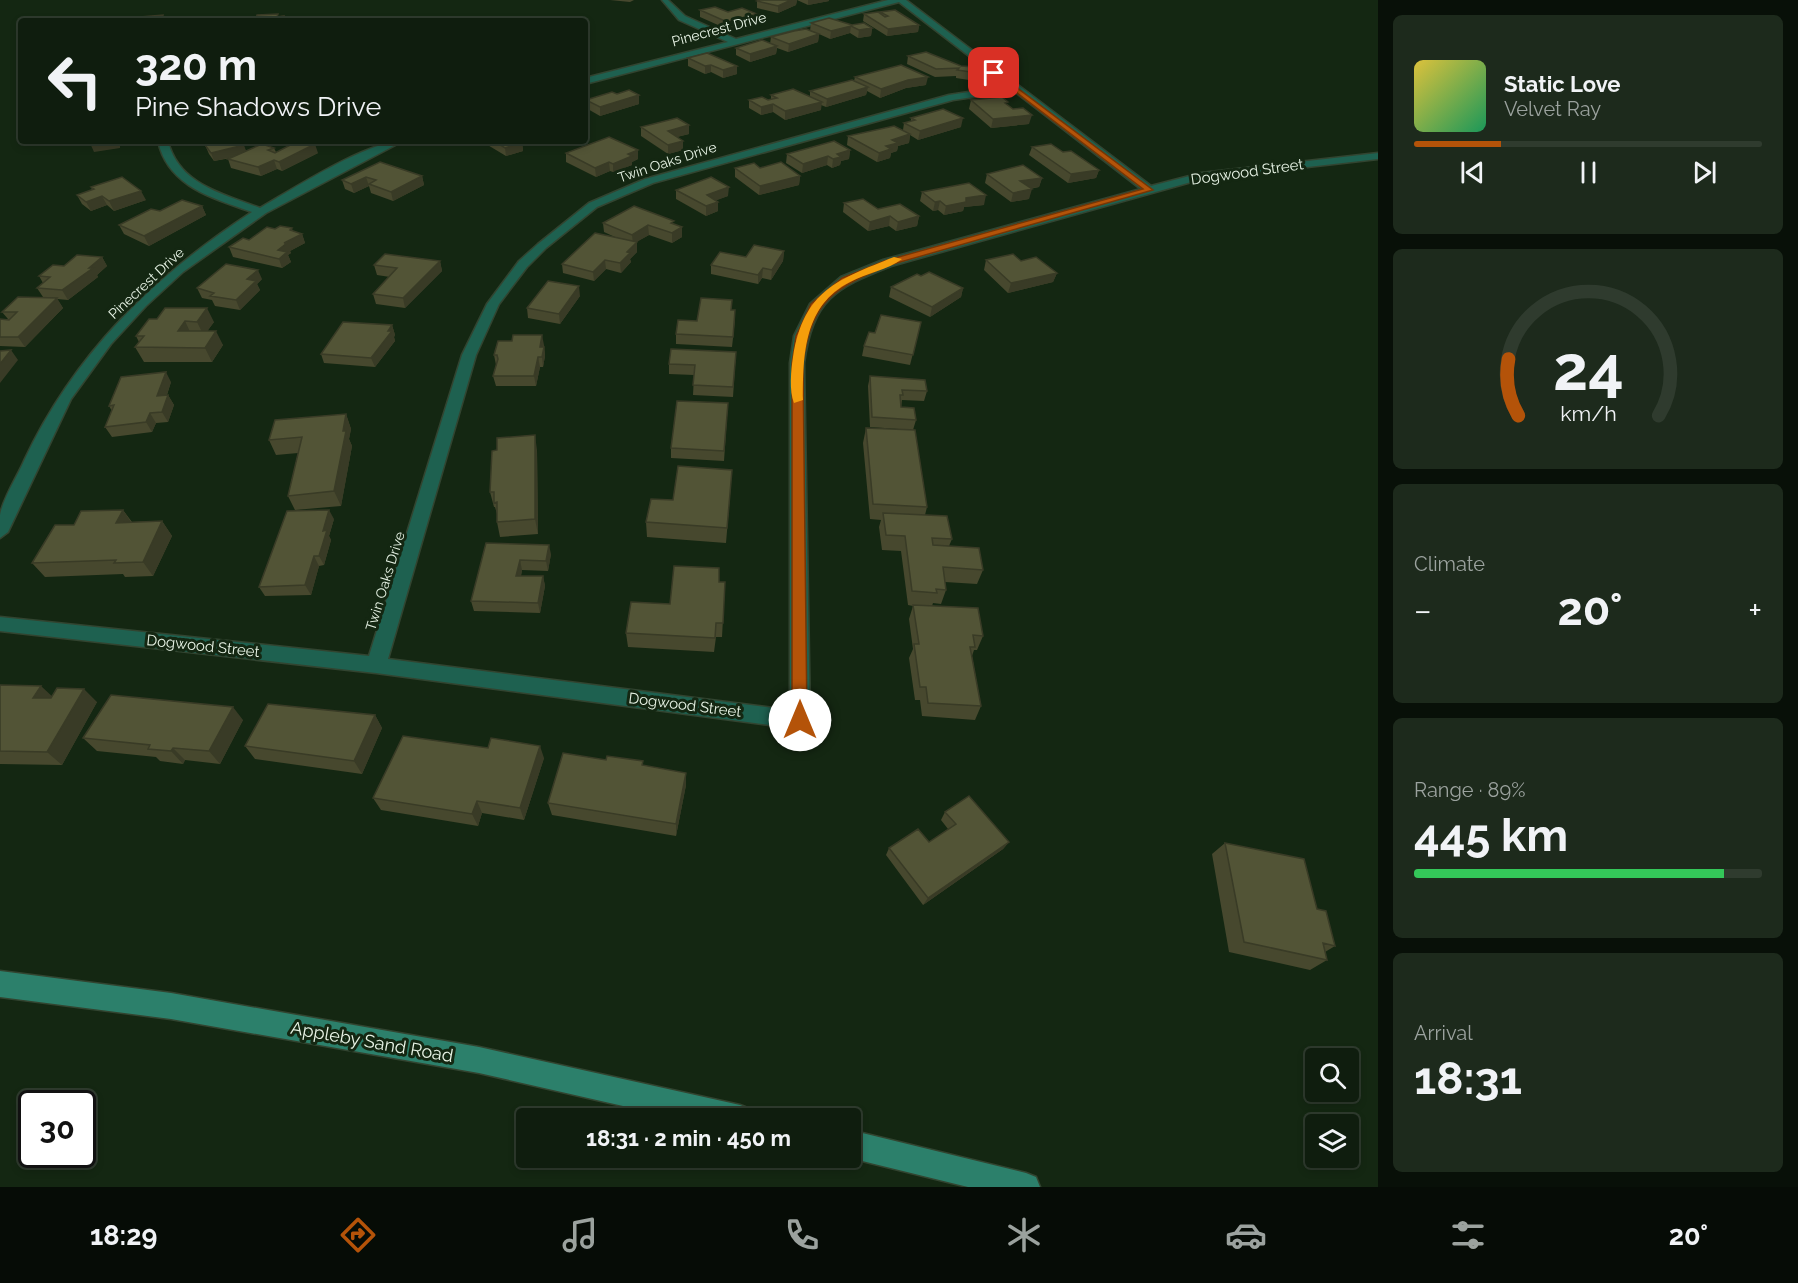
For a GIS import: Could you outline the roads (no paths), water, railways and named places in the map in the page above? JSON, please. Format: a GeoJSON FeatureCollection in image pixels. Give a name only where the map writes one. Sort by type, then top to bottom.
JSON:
{"type":"FeatureCollection","features":[{"type":"Feature","properties":{"kind":"main road","name":"Appleby Sand Road"},"geometry":{"type":"LineString","coordinates":[[0,984],[171,1006],[479,1060],[691,1108]]}},
{"type":"Feature","properties":{"kind":"main road"},"geometry":{"type":"LineString","coordinates":[[861,1147],[1026,1187]]}},
{"type":"Feature","properties":{"kind":"street","name":"Pinecrest Drive"},"geometry":{"type":"LineString","coordinates":[[588,80],[899,0]]}},
{"type":"Feature","properties":{"kind":"street"},"geometry":{"type":"LineString","coordinates":[[899,0],[1149,190]]}},
{"type":"Feature","properties":{"kind":"street"},"geometry":{"type":"LineString","coordinates":[[665,1],[682,18],[733,41]]}},
{"type":"Feature","properties":{"kind":"street","name":"Twin Oaks Drive"},"geometry":{"type":"LineString","coordinates":[[376,665],[469,355],[493,304],[523,264],[542,246],[593,206],[649,181],[952,97],[1013,88]]}},
{"type":"Feature","properties":{"kind":"street"},"geometry":{"type":"LineString","coordinates":[[163,144],[165,156],[189,181],[259,211]]}},
{"type":"Feature","properties":{"kind":"street","name":"Pinecrest Drive"},"geometry":{"type":"LineString","coordinates":[[0,532],[53,419],[74,383],[99,348],[176,273],[259,211],[323,175],[391,144]]}},
{"type":"Feature","properties":{"kind":"street","name":"Dogwood Street"},"geometry":{"type":"LineString","coordinates":[[0,624],[376,665],[800,720],[797,363],[801,336],[816,304],[845,280],[887,263],[1149,190],[1216,174],[1378,156]]}}]}
